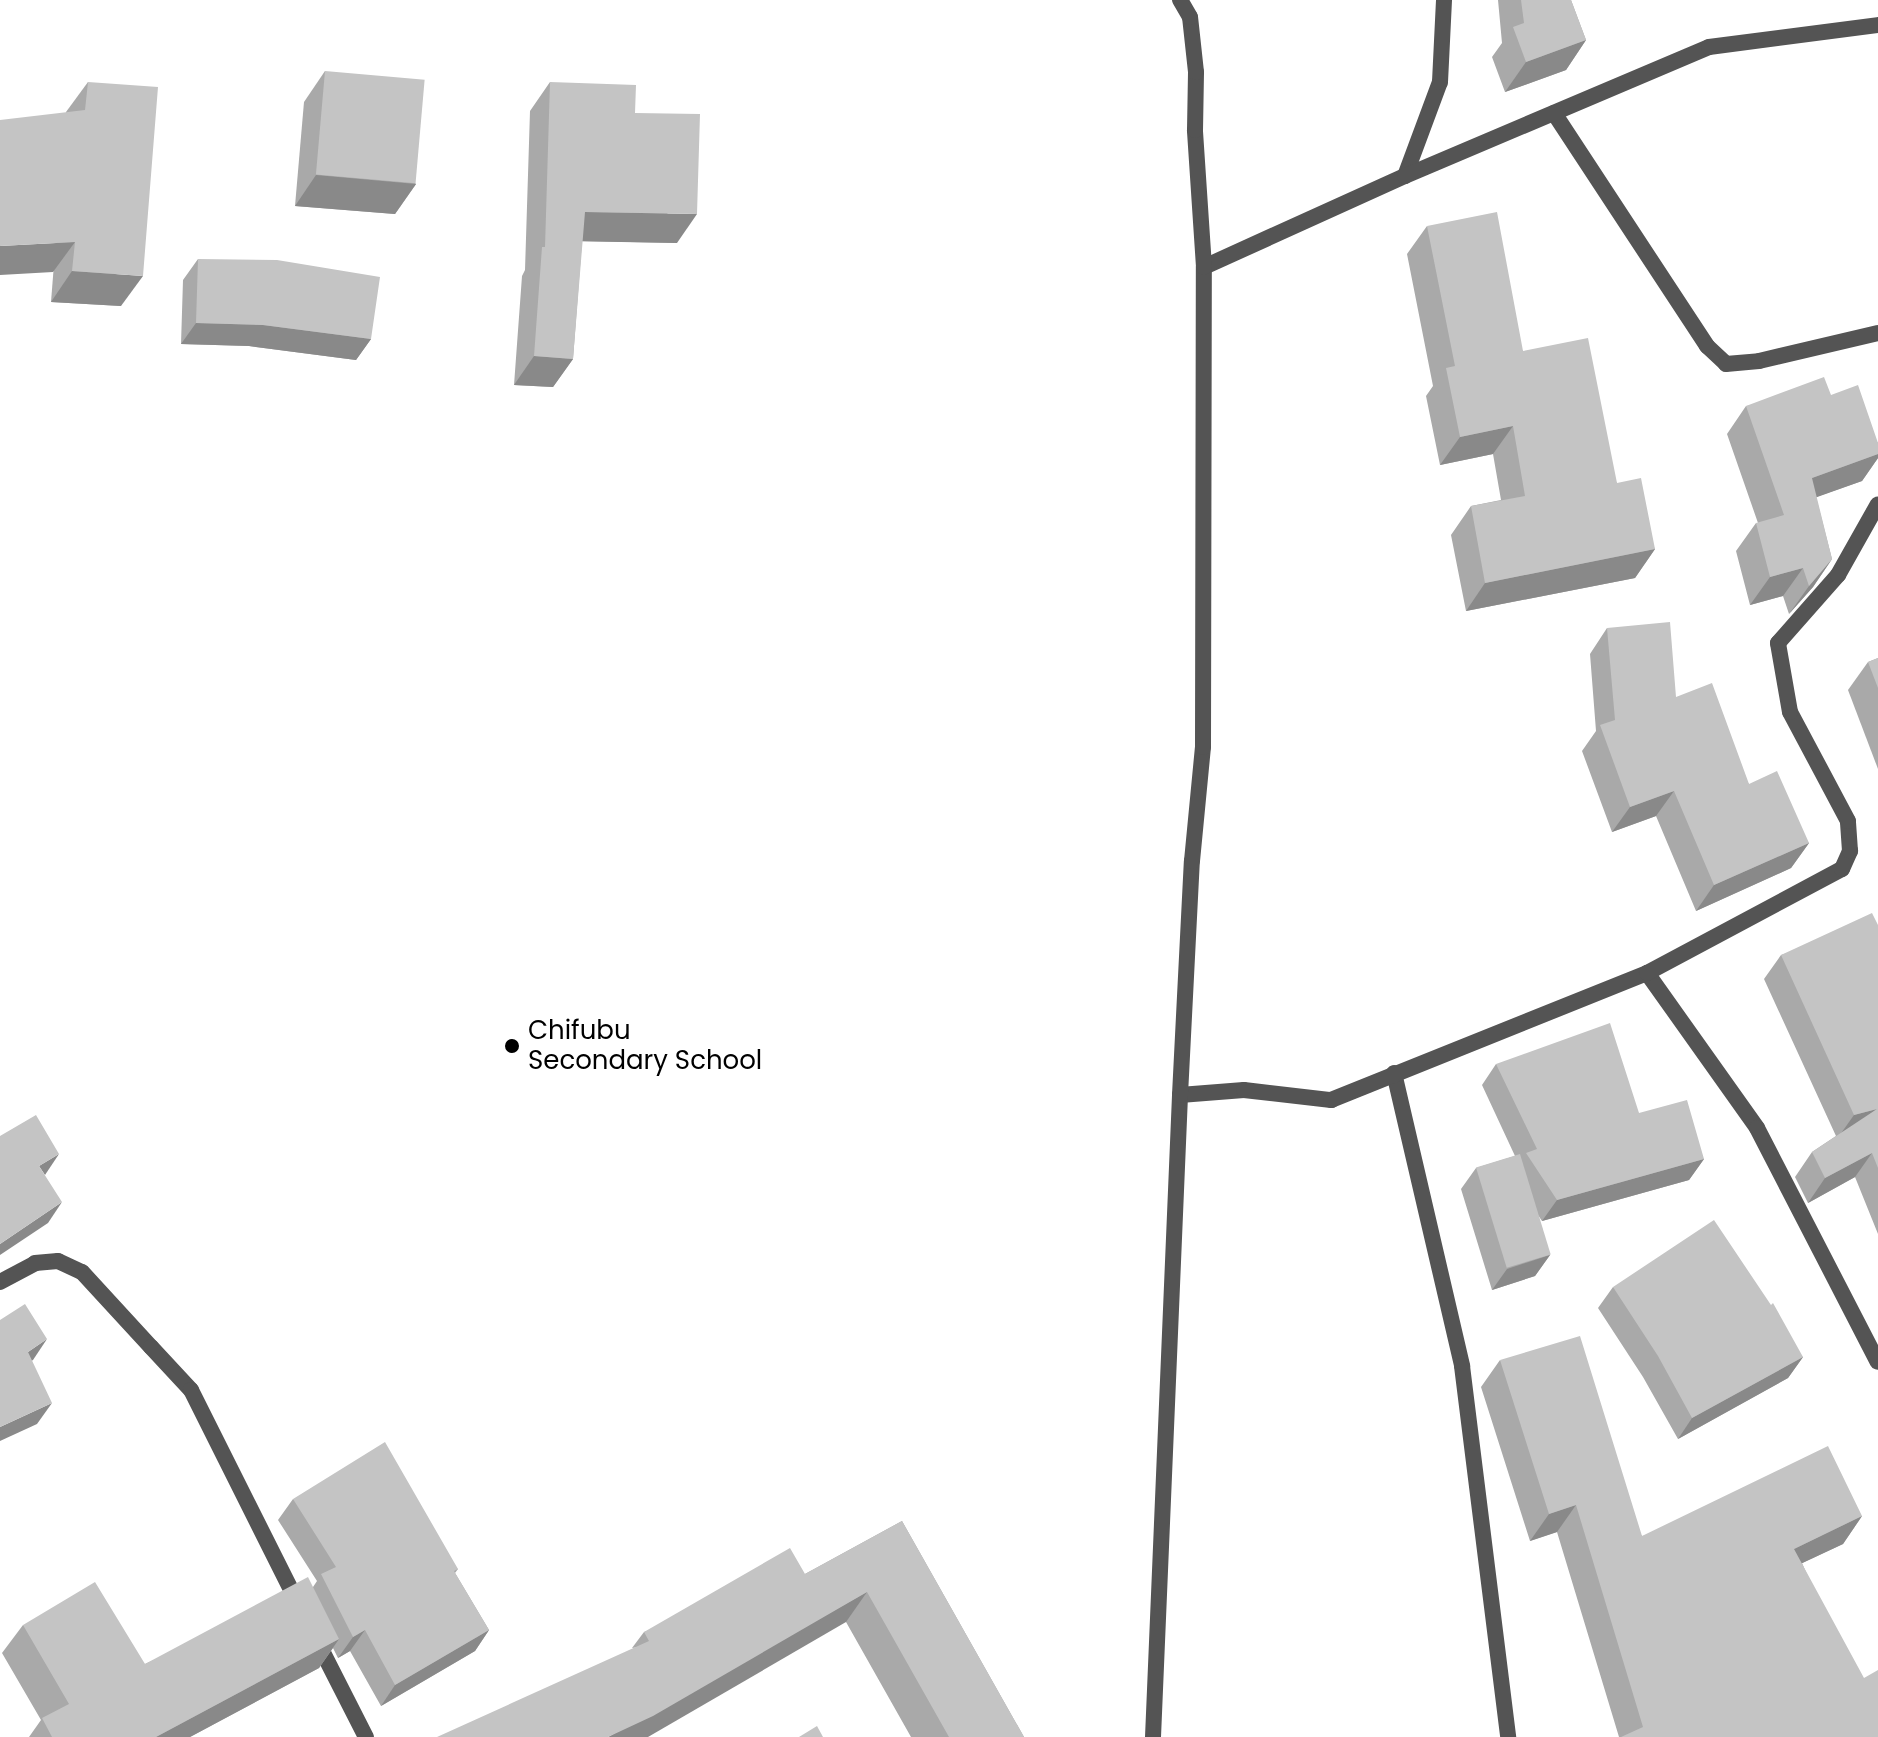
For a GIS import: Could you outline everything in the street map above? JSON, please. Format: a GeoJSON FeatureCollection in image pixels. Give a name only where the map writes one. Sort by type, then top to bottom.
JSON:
{"type":"FeatureCollection","features":[{"type":"Feature","properties":{"kind":"street"},"geometry":{"type":"LineString","coordinates":[[1153,1737],[1180,1095],[1192,861],[1203,747],[1204,267],[1195,130],[1196,72],[1190,17],[1180,0]]}},
{"type":"Feature","properties":{"kind":"street"},"geometry":{"type":"LineString","coordinates":[[1405,176],[1440,82],[1444,0]]}},
{"type":"Feature","properties":{"kind":"street"},"geometry":{"type":"LineString","coordinates":[[1204,267],[1405,176],[1709,47],[1878,25]]}},
{"type":"Feature","properties":{"kind":"street"},"geometry":{"type":"LineString","coordinates":[[1554,113],[1707,346],[1726,364],[1759,361],[1878,333]]}},
{"type":"Feature","properties":{"kind":"street"},"geometry":{"type":"LineString","coordinates":[[1180,1095],[1244,1090],[1331,1100],[1647,973],[1842,869],[1850,851],[1848,821],[1790,712],[1778,643],[1838,575],[1878,504]]}},
{"type":"Feature","properties":{"kind":"street"},"geometry":{"type":"LineString","coordinates":[[1647,973],[1757,1128],[1878,1362]]}},
{"type":"Feature","properties":{"kind":"street"},"geometry":{"type":"LineString","coordinates":[[1394,1073],[1462,1366],[1508,1737]]}},
{"type":"Feature","properties":{"kind":"street"},"geometry":{"type":"LineString","coordinates":[[0,1282],[35,1263],[58,1261],[82,1272],[191,1390],[366,1737]]}},
{"type":"Feature","properties":{"kind":"building"},"geometry":{"type":"Polygon","coordinates":[[[1521,0],[1571,0],[1586,40],[1526,62],[1513,27],[1524,23],[1521,0]]]}},
{"type":"Feature","properties":{"kind":"building"},"geometry":{"type":"Polygon","coordinates":[[[325,71],[425,80],[416,183],[316,175],[325,71]]]}},
{"type":"Feature","properties":{"kind":"building"},"geometry":{"type":"Polygon","coordinates":[[[88,82],[158,87],[143,276],[72,271],[75,242],[0,246],[0,120],[85,110],[88,82]]]}},
{"type":"Feature","properties":{"kind":"building"},"geometry":{"type":"Polygon","coordinates":[[[550,82],[636,85],[635,113],[700,114],[697,214],[585,212],[573,359],[534,356],[542,247],[545,247],[550,82]]]}},
{"type":"Feature","properties":{"kind":"building"},"geometry":{"type":"Polygon","coordinates":[[[1497,212],[1523,351],[1588,338],[1617,483],[1641,478],[1655,549],[1485,583],[1471,506],[1525,496],[1513,426],[1460,437],[1446,368],[1455,366],[1427,226],[1497,212]]]}},
{"type":"Feature","properties":{"kind":"building"},"geometry":{"type":"Polygon","coordinates":[[[198,259],[277,260],[380,277],[371,339],[263,325],[196,323],[198,259]]]}},
{"type":"Feature","properties":{"kind":"building"},"geometry":{"type":"Polygon","coordinates":[[[1824,377],[1831,395],[1858,385],[1878,443],[1878,454],[1812,478],[1832,559],[1809,586],[1803,568],[1770,577],[1756,523],[1784,515],[1746,406],[1824,377]]]}},
{"type":"Feature","properties":{"kind":"building"},"geometry":{"type":"Polygon","coordinates":[[[1670,622],[1676,697],[1712,683],[1749,784],[1777,771],[1809,843],[1714,885],[1674,791],[1630,807],[1600,725],[1615,720],[1607,628],[1670,622]]]}},
{"type":"Feature","properties":{"kind":"building"},"geometry":{"type":"Polygon","coordinates":[[[1878,658],[1878,688],[1868,662],[1878,658]]]}},
{"type":"Feature","properties":{"kind":"building"},"geometry":{"type":"Polygon","coordinates":[[[1872,913],[1878,925],[1878,1168],[1872,1153],[1825,1178],[1812,1152],[1877,1109],[1854,1115],[1781,955],[1872,913]]]}},
{"type":"Feature","properties":{"kind":"building"},"geometry":{"type":"Polygon","coordinates":[[[1610,1023],[1639,1113],[1687,1100],[1704,1159],[1557,1200],[1526,1153],[1537,1149],[1496,1064],[1610,1023]]]}},
{"type":"Feature","properties":{"kind":"building"},"geometry":{"type":"Polygon","coordinates":[[[36,1115],[59,1154],[39,1166],[62,1202],[0,1244],[0,1136],[36,1115]]]}},
{"type":"Feature","properties":{"kind":"building"},"geometry":{"type":"Polygon","coordinates":[[[1520,1154],[1551,1254],[1507,1268],[1476,1167],[1520,1154]]]}},
{"type":"Feature","properties":{"kind":"building"},"geometry":{"type":"Polygon","coordinates":[[[1714,1220],[1771,1305],[1773,1303],[1803,1357],[1692,1418],[1658,1356],[1613,1287],[1714,1220]]]}},
{"type":"Feature","properties":{"kind":"building"},"geometry":{"type":"Polygon","coordinates":[[[25,1304],[47,1339],[28,1352],[52,1403],[0,1427],[0,1320],[25,1304]]]}},
{"type":"Feature","properties":{"kind":"building"},"geometry":{"type":"Polygon","coordinates":[[[1580,1336],[1642,1536],[1828,1446],[1862,1516],[1794,1549],[1864,1678],[1878,1670],[1878,1737],[1621,1737],[1643,1727],[1576,1505],[1549,1514],[1500,1360],[1580,1336]]]}},
{"type":"Feature","properties":{"kind":"building"},"geometry":{"type":"Polygon","coordinates":[[[385,1442],[458,1569],[454,1571],[489,1630],[395,1685],[365,1630],[353,1637],[321,1574],[336,1567],[293,1499],[385,1442]]]}},
{"type":"Feature","properties":{"kind":"building"},"geometry":{"type":"Polygon","coordinates":[[[902,1521],[1024,1737],[949,1737],[867,1592],[653,1716],[608,1737],[437,1737],[649,1641],[644,1632],[790,1548],[805,1574],[902,1521]]]}},
{"type":"Feature","properties":{"kind":"building"},"geometry":{"type":"Polygon","coordinates":[[[308,1577],[339,1639],[156,1737],[52,1737],[42,1718],[69,1704],[23,1625],[95,1582],[145,1664],[308,1577]]]}},
{"type":"Feature","properties":{"kind":"building"},"geometry":{"type":"Polygon","coordinates":[[[817,1726],[823,1737],[799,1737],[817,1726]]]}},
{"type":"Feature","properties":{"kind":"place","name":"Chifubu Secondary School"},"geometry":{"type":"Point","coordinates":[512,1046]}}]}
